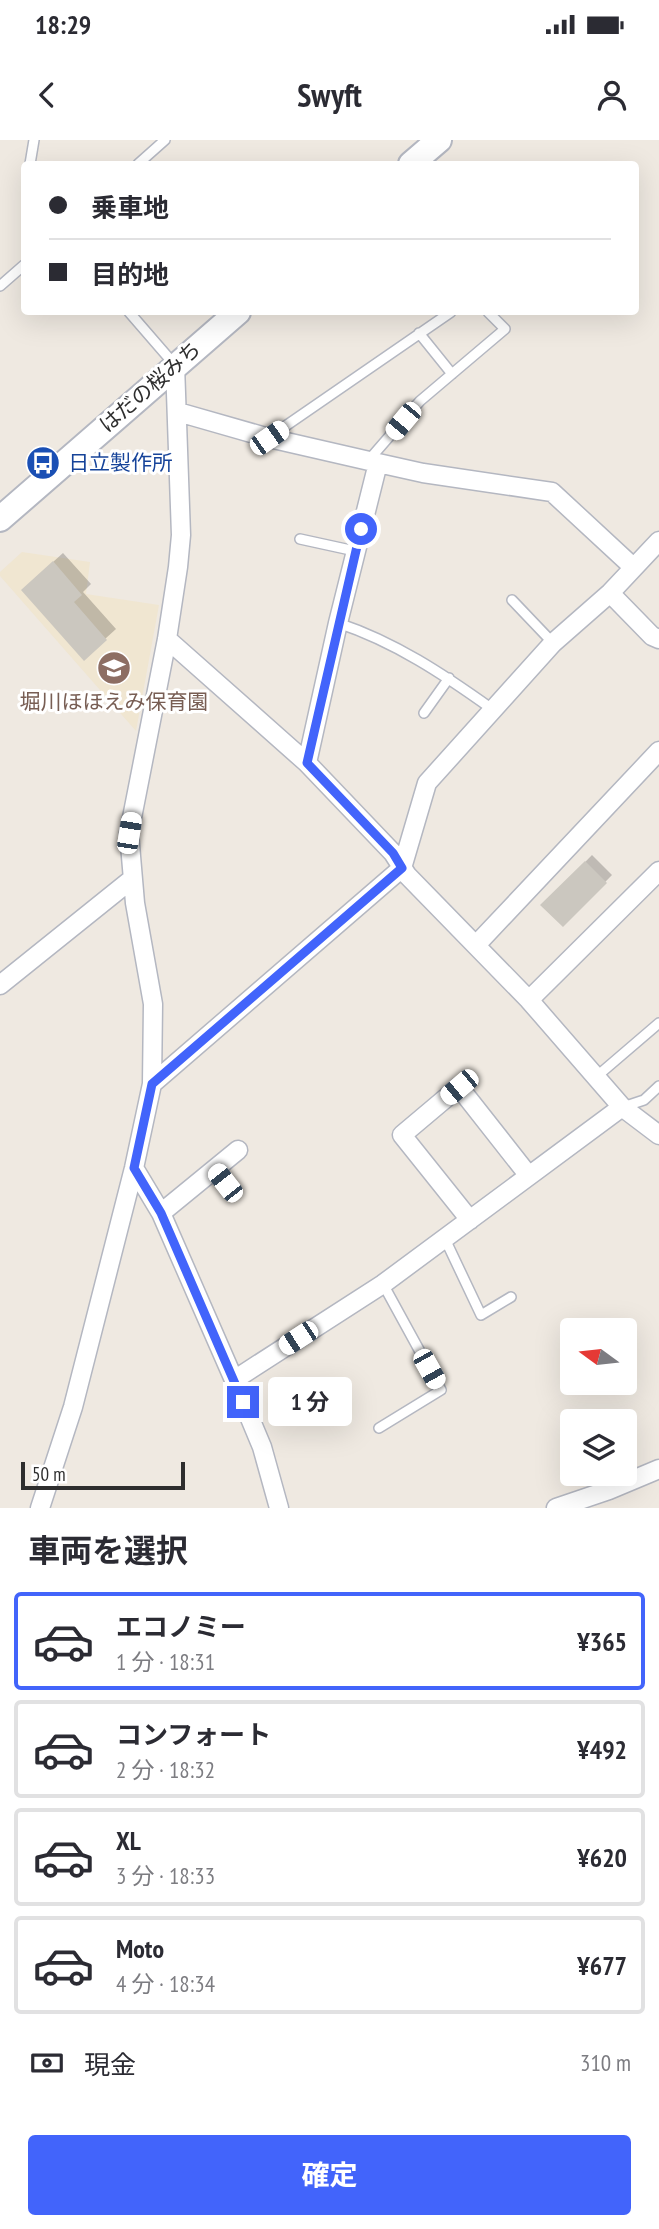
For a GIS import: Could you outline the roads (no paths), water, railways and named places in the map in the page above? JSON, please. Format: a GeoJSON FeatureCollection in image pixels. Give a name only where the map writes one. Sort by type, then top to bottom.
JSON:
{"type":"FeatureCollection","features":[{"type":"Feature","properties":{"kind":"street"},"geometry":{"type":"LineString","coordinates":[[414,161],[439,140]]}},
{"type":"Feature","properties":{"kind":"street","name":"はだの桜みち"},"geometry":{"type":"LineString","coordinates":[[0,519],[234,315]]}},
{"type":"Feature","properties":{"kind":"street"},"geometry":{"type":"LineString","coordinates":[[40,1508],[73,1408],[134,1168],[152,1084],[153,1004],[132,879],[129,833],[167,639],[181,535],[175,365]]}},
{"type":"Feature","properties":{"kind":"street"},"geometry":{"type":"LineString","coordinates":[[178,411],[269,438],[423,473],[552,492],[633,567]]}},
{"type":"Feature","properties":{"kind":"street"},"geometry":{"type":"LineString","coordinates":[[307,763],[373,462]]}},
{"type":"Feature","properties":{"kind":"street"},"geometry":{"type":"LineString","coordinates":[[152,1084],[402,868],[427,783],[553,643],[610,593],[659,541]]}},
{"type":"Feature","properties":{"kind":"street"},"geometry":{"type":"LineString","coordinates":[[610,593],[652,636],[659,639]]}},
{"type":"Feature","properties":{"kind":"street"},"geometry":{"type":"LineString","coordinates":[[167,639],[307,763],[393,853],[402,868],[529,1000],[622,1107],[659,1135]]}},
{"type":"Feature","properties":{"kind":"street"},"geometry":{"type":"LineString","coordinates":[[477,944],[659,751]]}},
{"type":"Feature","properties":{"kind":"street"},"geometry":{"type":"LineString","coordinates":[[529,1000],[659,871]]}},
{"type":"Feature","properties":{"kind":"street"},"geometry":{"type":"LineString","coordinates":[[0,985],[132,879]]}},
{"type":"Feature","properties":{"kind":"street"},"geometry":{"type":"LineString","coordinates":[[470,1220],[402,1135],[459,1087],[529,1176]]}},
{"type":"Feature","properties":{"kind":"street"},"geometry":{"type":"LineString","coordinates":[[234,1380],[383,1284],[622,1107]]}},
{"type":"Feature","properties":{"kind":"street"},"geometry":{"type":"LineString","coordinates":[[161,1213],[219,1177],[238,1150]]}},
{"type":"Feature","properties":{"kind":"street"},"geometry":{"type":"LineString","coordinates":[[134,1168],[161,1213],[234,1380],[262,1447],[279,1508]]}},
{"type":"Feature","properties":{"kind":"street"},"geometry":{"type":"LineString","coordinates":[[556,1508],[610,1490],[659,1469]]}},
{"type":"Feature","properties":{"kind":"lane"},"geometry":{"type":"LineString","coordinates":[[30,161],[34,140]]}},
{"type":"Feature","properties":{"kind":"lane"},"geometry":{"type":"LineString","coordinates":[[141,161],[165,140]]}},
{"type":"Feature","properties":{"kind":"lane"},"geometry":{"type":"LineString","coordinates":[[0,286],[21,268]]}},
{"type":"Feature","properties":{"kind":"lane"},"geometry":{"type":"LineString","coordinates":[[132,315],[175,365]]}},
{"type":"Feature","properties":{"kind":"lane"},"geometry":{"type":"LineString","coordinates":[[269,438],[446,315]]}},
{"type":"Feature","properties":{"kind":"lane"},"geometry":{"type":"LineString","coordinates":[[373,462],[420,401],[505,329],[491,315]]}},
{"type":"Feature","properties":{"kind":"lane"},"geometry":{"type":"LineString","coordinates":[[419,333],[452,374]]}},
{"type":"Feature","properties":{"kind":"lane"},"geometry":{"type":"LineString","coordinates":[[300,539],[355,551]]}},
{"type":"Feature","properties":{"kind":"lane"},"geometry":{"type":"LineString","coordinates":[[512,600],[553,643]]}},
{"type":"Feature","properties":{"kind":"lane"},"geometry":{"type":"LineString","coordinates":[[338,623],[368,633],[449,678],[492,709]]}},
{"type":"Feature","properties":{"kind":"lane"},"geometry":{"type":"LineString","coordinates":[[424,713],[449,678]]}},
{"type":"Feature","properties":{"kind":"lane"},"geometry":{"type":"LineString","coordinates":[[596,1077],[659,1023]]}},
{"type":"Feature","properties":{"kind":"lane"},"geometry":{"type":"LineString","coordinates":[[622,1107],[644,1100],[659,1086]]}},
{"type":"Feature","properties":{"kind":"lane"},"geometry":{"type":"LineString","coordinates":[[444,1239],[481,1315],[511,1297]]}},
{"type":"Feature","properties":{"kind":"lane"},"geometry":{"type":"LineString","coordinates":[[379,1428],[441,1390],[383,1284]]}},
{"type":"Feature","properties":{"kind":"place","name":"日立製作所"},"geometry":{"type":"Point","coordinates":[43,463]}},
{"type":"Feature","properties":{"kind":"place","name":"堀川ほほえみ保育園"},"geometry":{"type":"Point","coordinates":[114,668]}}]}
